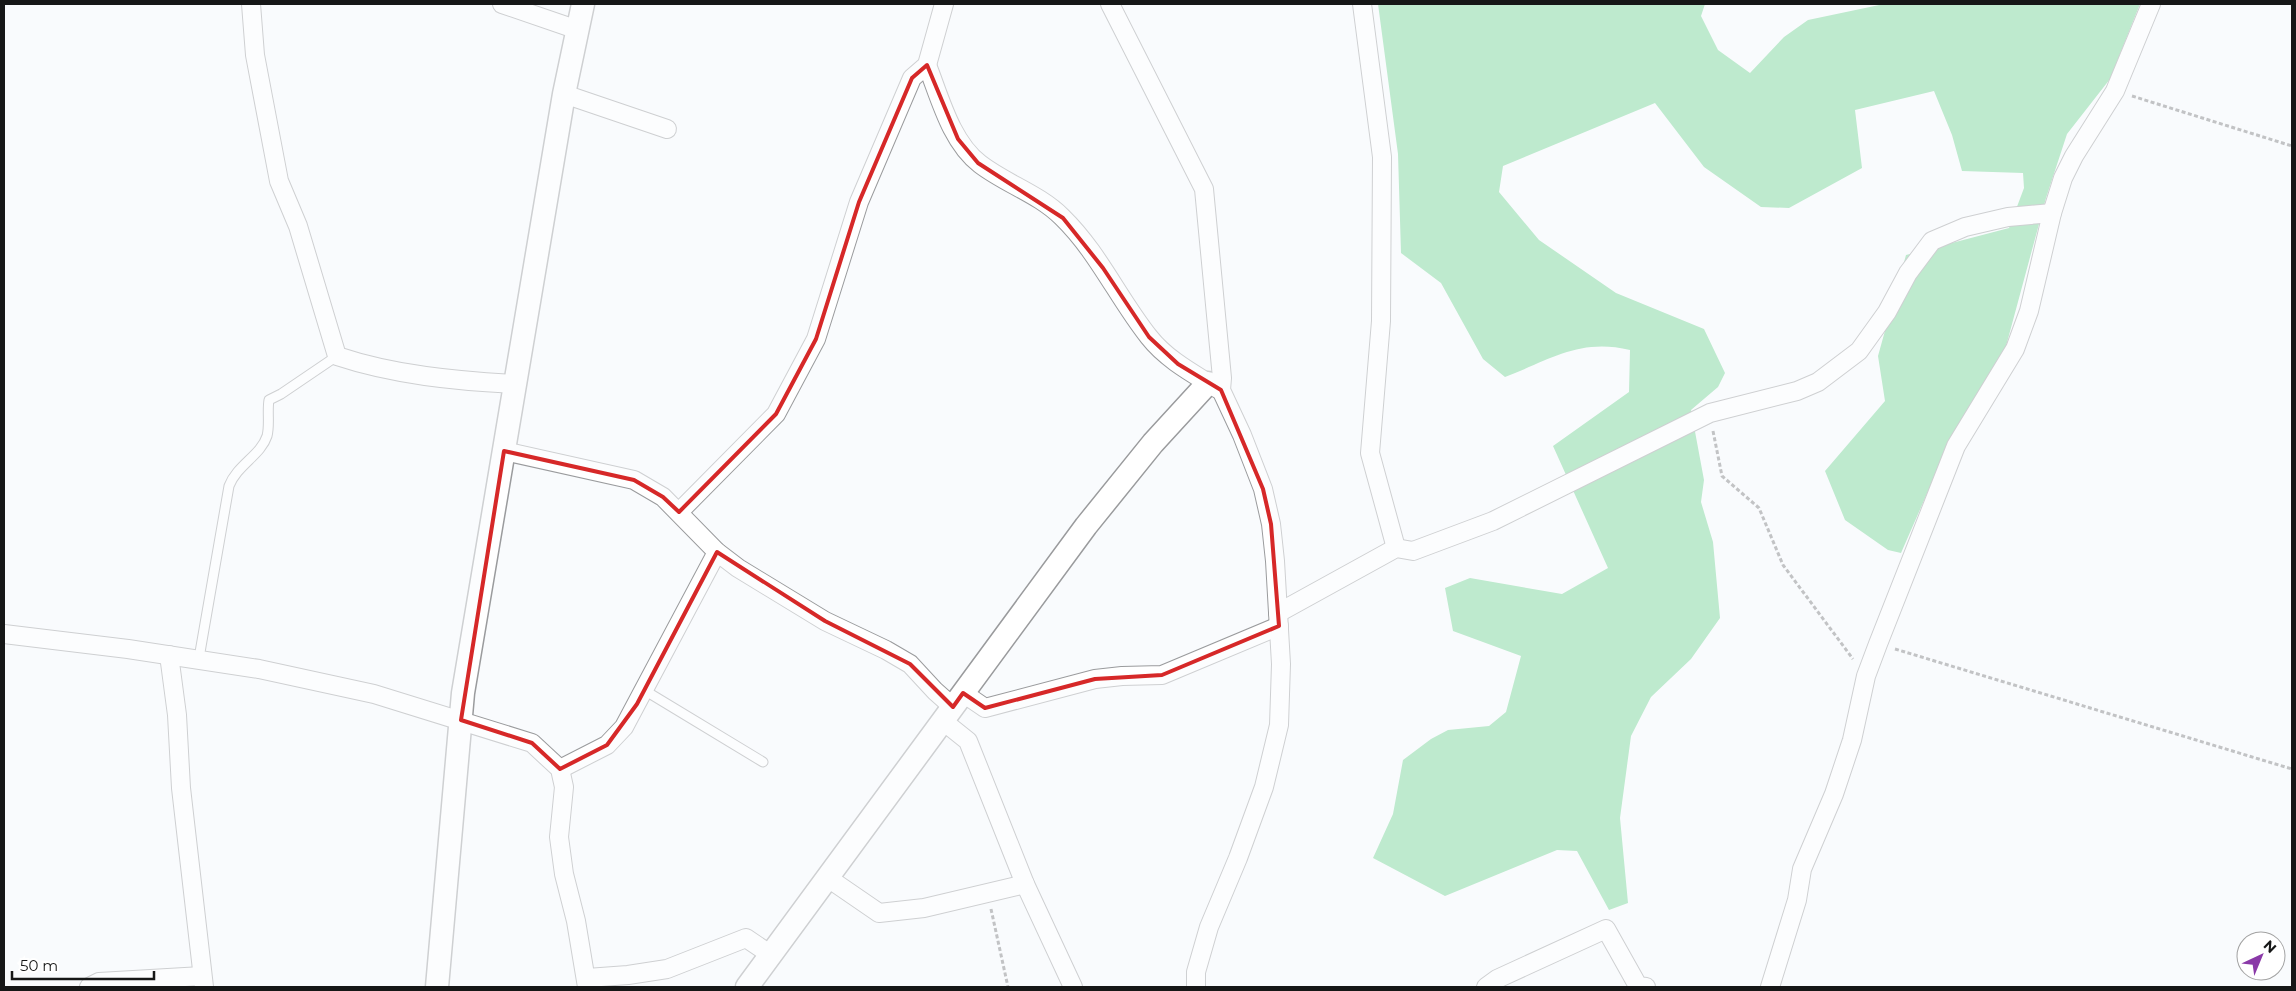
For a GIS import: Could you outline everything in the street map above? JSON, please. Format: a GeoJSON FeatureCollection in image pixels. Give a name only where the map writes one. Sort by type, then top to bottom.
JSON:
{"type":"FeatureCollection","features":[{"type":"Feature","properties":{"kind":"street"},"geometry":{"type":"LineString","coordinates":[[250,4],[255,55],[279,181],[298,226],[337,356],[359,363],[470,382],[516,384]]}},
{"type":"Feature","properties":{"kind":"street"},"geometry":{"type":"LineString","coordinates":[[502,4],[578,30]]}},
{"type":"Feature","properties":{"kind":"street"},"geometry":{"type":"LineString","coordinates":[[437,987],[463,693],[564,94],[583,4]]}},
{"type":"Feature","properties":{"kind":"street"},"geometry":{"type":"LineString","coordinates":[[679,512],[776,414],[816,340],[859,202],[912,78],[927,65],[944,4]]}},
{"type":"Feature","properties":{"kind":"street"},"geometry":{"type":"LineString","coordinates":[[747,987],[1122,480],[1153,443],[1222,378],[1204,189],[1110,4]]}},
{"type":"Feature","properties":{"kind":"street"},"geometry":{"type":"LineString","coordinates":[[1362,4],[1382,157],[1381,321],[1370,453],[1396,548]]}},
{"type":"Feature","properties":{"kind":"street"},"geometry":{"type":"LineString","coordinates":[[1770,987],[1797,900],[1802,869],[1834,794],[1852,740],[1866,676],[1878,644],[1956,446],[2015,349],[2029,311],[2052,213],[2063,178],[2074,156],[2115,91],[2151,4]]}},
{"type":"Feature","properties":{"kind":"street"},"geometry":{"type":"LineString","coordinates":[[927,65],[958,139],[978,163],[1014,187],[1047,204],[1063,218],[1104,268],[1149,337],[1178,364],[1214,387],[1242,435],[1263,489],[1271,524],[1279,619],[1281,664],[1279,724],[1264,787],[1238,858],[1209,927],[1196,972],[1196,987]]}},
{"type":"Feature","properties":{"kind":"street"},"geometry":{"type":"LineString","coordinates":[[564,94],[667,129]]}},
{"type":"Feature","properties":{"kind":"street"},"geometry":{"type":"LineString","coordinates":[[953,707],[985,708],[1095,679],[1162,674],[1279,619],[1396,548],[1413,551],[1493,521],[1710,413],[1797,391],[1818,382],[1859,350],[1886,312],[1908,273],[1932,241],[1965,226],[2008,216],[2052,213]]}},
{"type":"Feature","properties":{"kind":"street"},"geometry":{"type":"LineString","coordinates":[[504,451],[634,480],[663,496],[717,552],[738,568],[825,621],[886,650],[910,664],[953,707],[1025,884],[1073,987]]}},
{"type":"Feature","properties":{"kind":"street"},"geometry":{"type":"LineString","coordinates":[[560,769],[607,745],[624,727],[717,552]]}},
{"type":"Feature","properties":{"kind":"street"},"geometry":{"type":"LineString","coordinates":[[4,634],[128,648],[169,656],[200,658],[259,669],[374,694],[532,743],[560,769],[564,788],[559,837],[560,847],[587,982],[667,969],[746,938],[770,955]]}},
{"type":"Feature","properties":{"kind":"street"},"geometry":{"type":"LineString","coordinates":[[89,987],[99,982],[203,982],[181,788],[177,715],[169,656]]}},
{"type":"Feature","properties":{"kind":"street"},"geometry":{"type":"LineString","coordinates":[[828,878],[879,913],[924,908],[1025,884]]}},
{"type":"Feature","properties":{"kind":"street"},"geometry":{"type":"LineString","coordinates":[[1486,987],[1497,980],[1606,929],[1638,986],[1646,987]]}},
{"type":"Feature","properties":{"kind":"lane"},"geometry":{"type":"LineString","coordinates":[[200,658],[229,486],[234,474],[263,444],[268,434],[269,400],[337,356]]}},
{"type":"Feature","properties":{"kind":"lane"},"geometry":{"type":"LineString","coordinates":[[644,690],[763,762]]}},
{"type":"Feature","properties":{"kind":"path"},"geometry":{"type":"LineString","coordinates":[[2115,91],[2292,146]]}},
{"type":"Feature","properties":{"kind":"path"},"geometry":{"type":"LineString","coordinates":[[1710,413],[1722,476],[1759,508],[1783,565],[1866,676]]}},
{"type":"Feature","properties":{"kind":"path"},"geometry":{"type":"LineString","coordinates":[[1878,644],[2292,769]]}},
{"type":"Feature","properties":{"kind":"path"},"geometry":{"type":"LineString","coordinates":[[987,894],[1008,987]]}},
{"type":"Feature","properties":{"kind":"highlighted area"},"geometry":{"type":"Polygon","coordinates":[[[927,65],[958,139],[978,163],[1063,218],[1103,268],[1149,337],[1178,364],[1221,390],[1263,489],[1271,524],[1279,626],[1162,675],[1095,679],[985,708],[963,693],[953,707],[910,664],[825,621],[717,552],[637,704],[607,745],[560,769],[532,743],[461,720],[504,451],[634,480],[663,497],[679,512],[776,414],[816,339],[859,202],[912,78],[927,65]]]}},
{"type":"Feature","properties":{"kind":"green space"},"geometry":{"type":"Polygon","coordinates":[[[1378,4],[1705,4],[1701,16],[1718,50],[1750,73],[1784,37],[1808,20],[1884,4],[2140,4],[2110,79],[2067,134],[2046,198],[2005,350],[1943,457],[1901,553],[1888,550],[1845,520],[1825,471],[1885,401],[1878,356],[1906,255],[2009,228],[2024,188],[2023,173],[1962,171],[1952,135],[1934,91],[1855,110],[1862,168],[1789,208],[1761,207],[1704,167],[1655,103],[1503,166],[1499,192],[1539,240],[1616,293],[1704,329],[1725,373],[1718,387],[1691,410],[1704,480],[1701,502],[1713,542],[1720,618],[1691,659],[1651,697],[1631,736],[1620,818],[1628,903],[1609,910],[1577,851],[1557,850],[1445,896],[1373,858],[1393,814],[1403,760],[1431,739],[1448,730],[1489,726],[1506,712],[1521,656],[1453,631],[1445,588],[1470,578],[1562,594],[1608,568],[1553,446],[1629,392],[1630,350],[1612,347],[1580,349],[1551,358],[1505,377],[1483,359],[1441,283],[1401,253],[1398,154],[1378,4]]]}}]}
